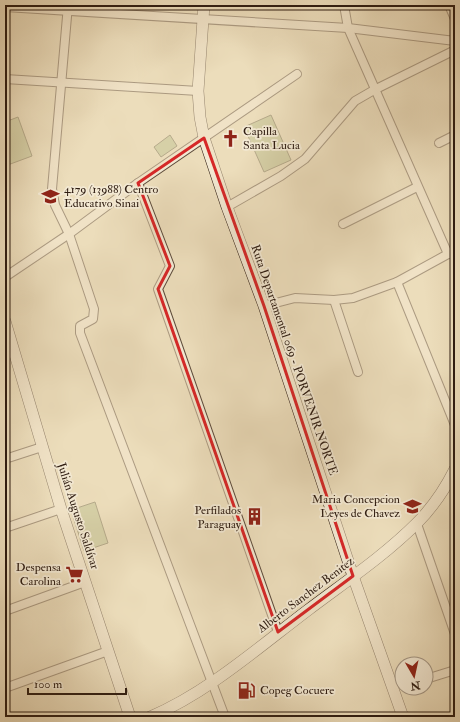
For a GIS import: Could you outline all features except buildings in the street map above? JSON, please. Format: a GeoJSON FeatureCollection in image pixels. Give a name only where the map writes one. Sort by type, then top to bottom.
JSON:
{"type":"FeatureCollection","features":[{"type":"Feature","properties":{"kind":"street","name":"Ruta Departamental 069 - PORVENIR NORTE"},"geometry":{"type":"LineString","coordinates":[[204,5],[198,92],[200,117],[204,138],[227,207],[264,306],[353,576],[394,679]]}},
{"type":"Feature","properties":{"kind":"street"},"geometry":{"type":"LineString","coordinates":[[264,306],[295,298],[334,300],[353,298],[398,282],[448,254],[374,90],[348,28],[344,5]]}},
{"type":"Feature","properties":{"kind":"street"},"geometry":{"type":"LineString","coordinates":[[449,5],[455,19]]}},
{"type":"Feature","properties":{"kind":"street"},"geometry":{"type":"LineString","coordinates":[[5,7],[67,7],[203,20],[348,28],[455,41]]}},
{"type":"Feature","properties":{"kind":"street"},"geometry":{"type":"LineString","coordinates":[[67,7],[52,189],[55,206],[69,234],[94,309],[93,319],[80,326],[80,333],[225,717]]}},
{"type":"Feature","properties":{"kind":"street"},"geometry":{"type":"LineString","coordinates":[[227,207],[281,176],[305,159],[355,101],[455,50]]}},
{"type":"Feature","properties":{"kind":"street"},"geometry":{"type":"LineString","coordinates":[[5,278],[69,234],[138,183],[297,74]]}},
{"type":"Feature","properties":{"kind":"street"},"geometry":{"type":"LineString","coordinates":[[5,79],[198,92]]}},
{"type":"Feature","properties":{"kind":"street"},"geometry":{"type":"LineString","coordinates":[[439,143],[455,135]]}},
{"type":"Feature","properties":{"kind":"street"},"geometry":{"type":"LineString","coordinates":[[138,183],[170,266],[158,289],[278,632]]}},
{"type":"Feature","properties":{"kind":"street"},"geometry":{"type":"LineString","coordinates":[[343,224],[417,187]]}},
{"type":"Feature","properties":{"kind":"street"},"geometry":{"type":"LineString","coordinates":[[398,282],[455,425]]}},
{"type":"Feature","properties":{"kind":"street"},"geometry":{"type":"LineString","coordinates":[[334,300],[358,372]]}},
{"type":"Feature","properties":{"kind":"street","name":"Julián Augusto Saldívar"},"geometry":{"type":"LineString","coordinates":[[5,321],[61,509],[130,717]]}},
{"type":"Feature","properties":{"kind":"street"},"geometry":{"type":"LineString","coordinates":[[5,459],[42,447]]}},
{"type":"Feature","properties":{"kind":"street","name":"Alberto Sanchez Benitez"},"geometry":{"type":"LineString","coordinates":[[150,717],[184,699],[212,681],[384,553],[417,524],[436,502],[455,469]]}},
{"type":"Feature","properties":{"kind":"street"},"geometry":{"type":"LineString","coordinates":[[5,528],[61,509]]}},
{"type":"Feature","properties":{"kind":"street"},"geometry":{"type":"LineString","coordinates":[[417,524],[455,634]]}},
{"type":"Feature","properties":{"kind":"street"},"geometry":{"type":"LineString","coordinates":[[5,611],[85,582]]}},
{"type":"Feature","properties":{"kind":"street"},"geometry":{"type":"LineString","coordinates":[[5,688],[108,651]]}},
{"type":"Feature","properties":{"kind":"street"},"geometry":{"type":"LineString","coordinates":[[434,677],[455,670]]}},
{"type":"Feature","properties":{"kind":"street","name":"Ruta Departamental 069 - PORVENIR NORTE"},"geometry":{"type":"LineString","coordinates":[[399,696],[403,717]]}},
{"type":"Feature","properties":{"kind":"lane"},"geometry":{"type":"LineString","coordinates":[[448,254],[455,260]]}},
{"type":"Feature","properties":{"kind":"highlighted area"},"geometry":{"type":"Polygon","coordinates":[[[204,138],[264,306],[353,576],[278,632],[158,289],[170,266],[138,183],[204,138]]]}},
{"type":"Feature","properties":{"kind":"green space"},"geometry":{"type":"Polygon","coordinates":[[[271,115],[291,160],[264,172],[244,127],[271,115]]]}},
{"type":"Feature","properties":{"kind":"green space"},"geometry":{"type":"Polygon","coordinates":[[[18,117],[32,156],[5,166],[5,122],[18,117]]]}},
{"type":"Feature","properties":{"kind":"green space"},"geometry":{"type":"Polygon","coordinates":[[[170,135],[177,146],[161,157],[154,147],[170,135]]]}},
{"type":"Feature","properties":{"kind":"green space"},"geometry":{"type":"Polygon","coordinates":[[[95,502],[108,543],[84,551],[71,510],[95,502]]]}},
{"type":"Feature","properties":{"kind":"place","name":"Capilla Santa Lucia"},"geometry":{"type":"Point","coordinates":[230,138]}},
{"type":"Feature","properties":{"kind":"place","name":"4179 (13988) Centro Educativo Sinai"},"geometry":{"type":"Point","coordinates":[51,196]}},
{"type":"Feature","properties":{"kind":"place","name":"Maria Concepcion Leyes de Chavez"},"geometry":{"type":"Point","coordinates":[413,506]}},
{"type":"Feature","properties":{"kind":"place","name":"Perfilados Paraguay"},"geometry":{"type":"Point","coordinates":[254,517]}},
{"type":"Feature","properties":{"kind":"place","name":"Despensa Carolina"},"geometry":{"type":"Point","coordinates":[74,574]}},
{"type":"Feature","properties":{"kind":"place","name":"Copeg Cocuere"},"geometry":{"type":"Point","coordinates":[247,690]}}]}
